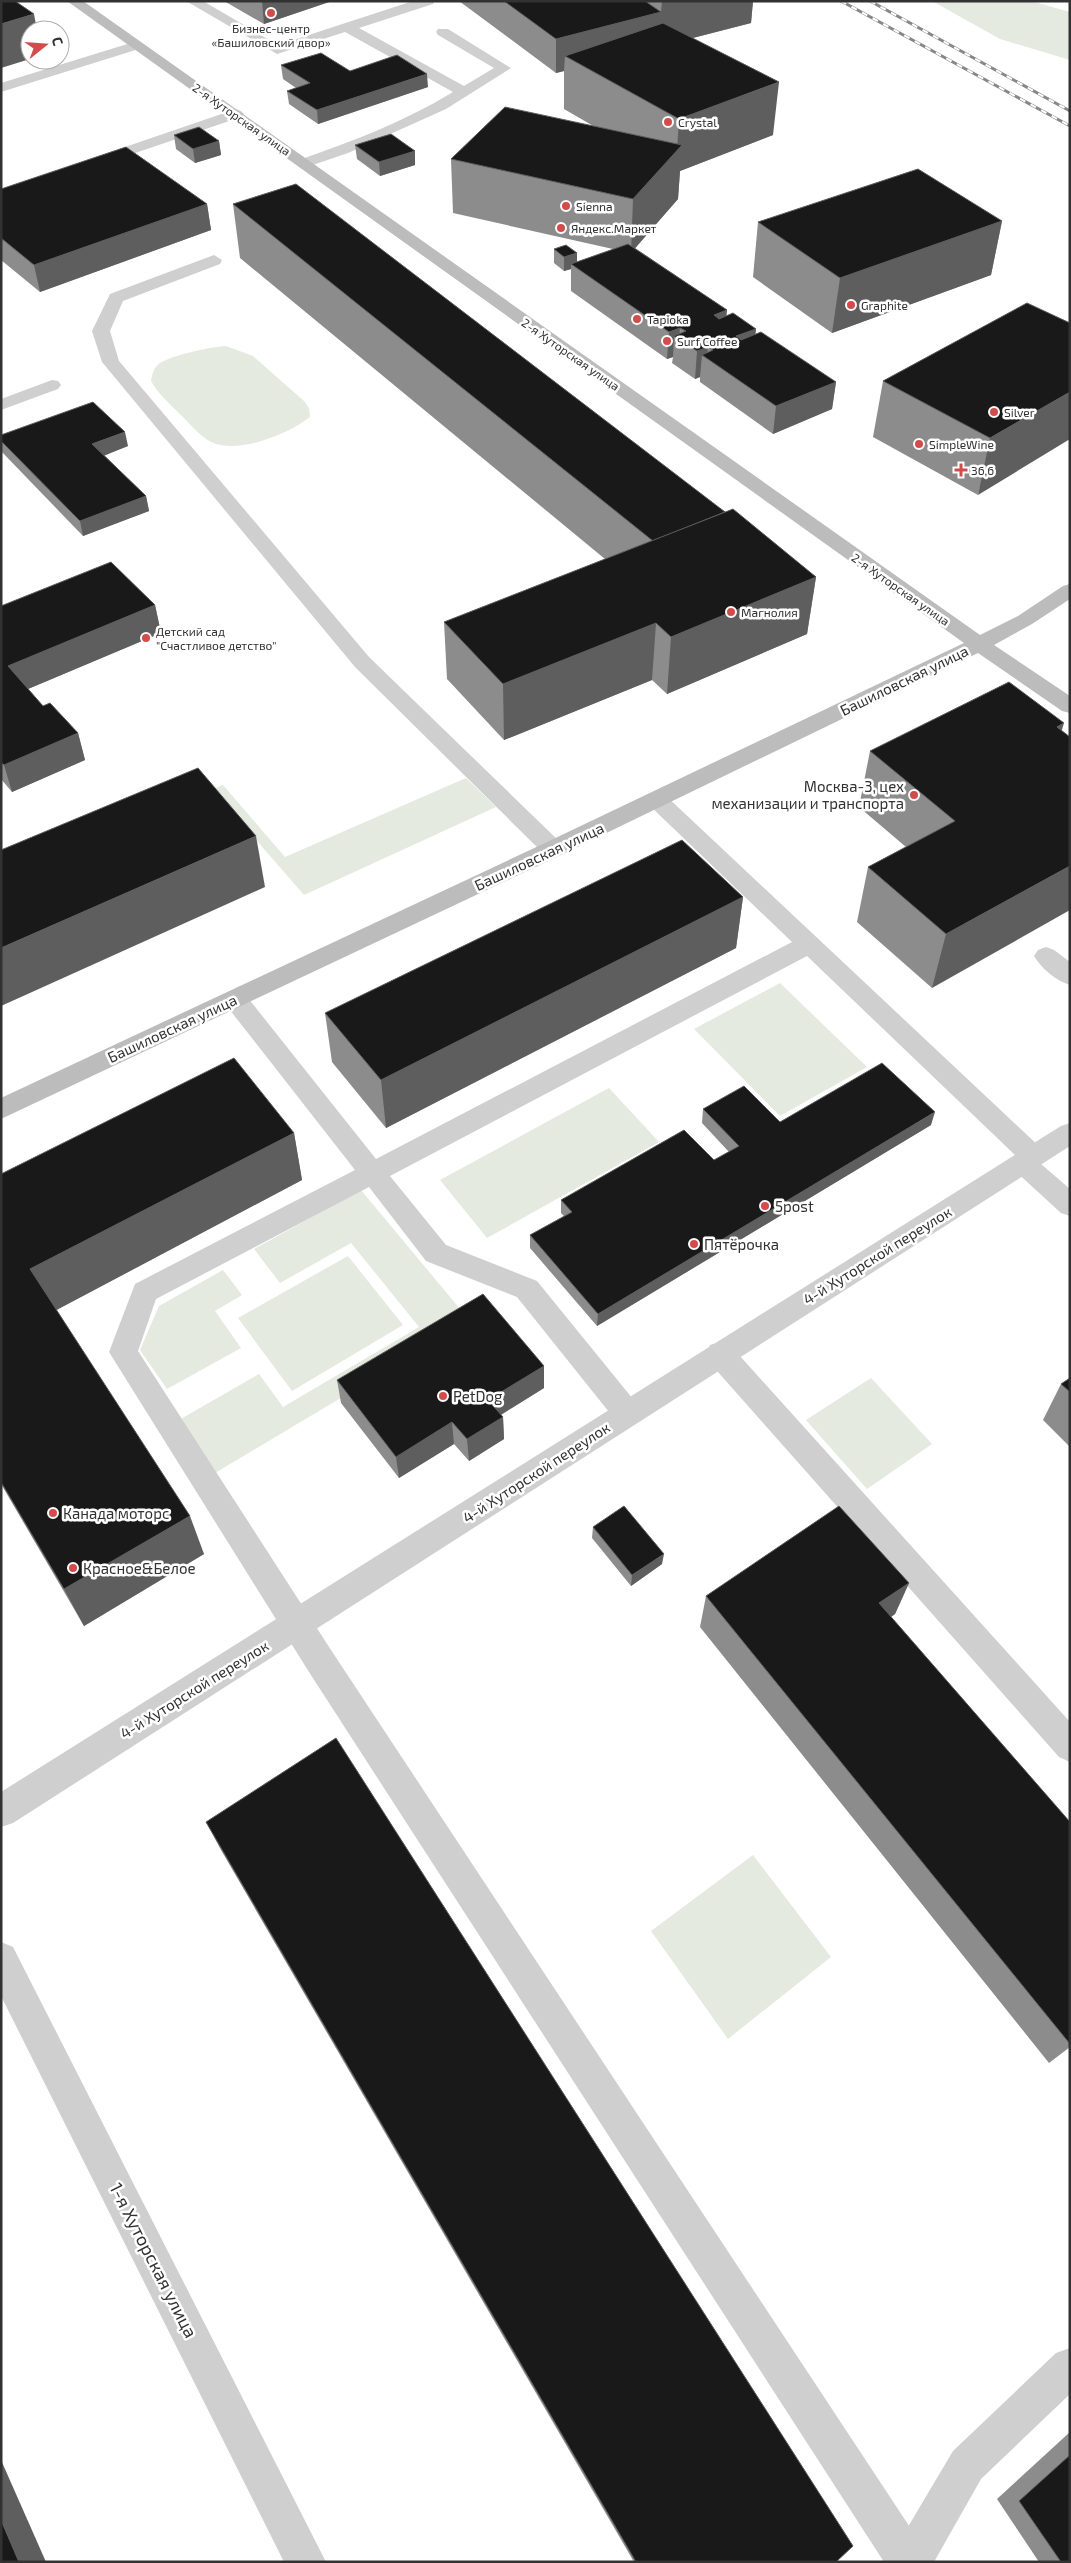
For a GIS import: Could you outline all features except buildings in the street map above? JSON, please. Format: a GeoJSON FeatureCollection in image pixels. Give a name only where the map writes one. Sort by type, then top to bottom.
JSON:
{"type":"FeatureCollection","features":[{"type":"Feature","properties":{"kind":"street","name":"2-я Хуторская улица"},"geometry":{"type":"LineString","coordinates":[[74,1],[236,114],[979,644],[1070,706]]}},
{"type":"Feature","properties":{"kind":"street"},"geometry":{"type":"LineString","coordinates":[[193,1],[278,50],[346,26],[428,1]]}},
{"type":"Feature","properties":{"kind":"street"},"geometry":{"type":"LineString","coordinates":[[346,26],[464,92]]}},
{"type":"Feature","properties":{"kind":"street"},"geometry":{"type":"LineString","coordinates":[[304,163],[361,142],[441,106],[504,68],[443,32]]}},
{"type":"Feature","properties":{"kind":"street"},"geometry":{"type":"LineString","coordinates":[[1,88],[137,45]]}},
{"type":"Feature","properties":{"kind":"street"},"geometry":{"type":"LineString","coordinates":[[76,168],[236,114]]}},
{"type":"Feature","properties":{"kind":"street"},"geometry":{"type":"LineString","coordinates":[[214,260],[116,298],[100,331],[111,362],[362,662],[553,849]]}},
{"type":"Feature","properties":{"kind":"street"},"geometry":{"type":"LineString","coordinates":[[1,405],[52,385]]}},
{"type":"Feature","properties":{"kind":"street","name":"Башиловская улица"},"geometry":{"type":"LineString","coordinates":[[1,1109],[553,849],[979,644],[1024,620],[1070,590]]}},
{"type":"Feature","properties":{"kind":"street"},"geometry":{"type":"LineString","coordinates":[[656,799],[809,944],[1028,1160],[1070,1205]]}},
{"type":"Feature","properties":{"kind":"street"},"geometry":{"type":"LineString","coordinates":[[809,944],[145,1292],[123,1352],[296,1624],[909,2562],[967,2465],[1070,2367]]}},
{"type":"Feature","properties":{"kind":"street"},"geometry":{"type":"LineString","coordinates":[[1046,956],[1070,976]]}},
{"type":"Feature","properties":{"kind":"street"},"geometry":{"type":"LineString","coordinates":[[235,999],[436,1253],[526,1289],[627,1413]]}},
{"type":"Feature","properties":{"kind":"street","name":"4-й Хуторской переулок"},"geometry":{"type":"LineString","coordinates":[[1,1811],[1070,1133]]}},
{"type":"Feature","properties":{"kind":"street"},"geometry":{"type":"LineString","coordinates":[[720,1354],[1070,1746]]}},
{"type":"Feature","properties":{"kind":"street","name":"1-я Хуторская улица"},"geometry":{"type":"LineString","coordinates":[[1,1959],[306,2562]]}},
{"type":"Feature","properties":{"kind":"shaded area"},"geometry":{"type":"Polygon","coordinates":[[[932,1],[1031,1],[1070,12],[1070,60],[1000,39],[932,1]]]}},
{"type":"Feature","properties":{"kind":"shaded area"},"geometry":{"type":"Polygon","coordinates":[[[226,346],[253,356],[304,401],[309,408],[310,417],[290,430],[278,435],[239,446],[216,444],[202,436],[161,395],[151,381],[152,376],[156,367],[166,360],[192,352],[226,346]]]}},
{"type":"Feature","properties":{"kind":"shaded area"},"geometry":{"type":"Polygon","coordinates":[[[466,778],[496,807],[304,895],[212,789],[223,785],[285,857],[466,778]]]}},
{"type":"Feature","properties":{"kind":"shaded area"},"geometry":{"type":"Polygon","coordinates":[[[780,983],[867,1067],[780,1116],[694,1029],[780,983]]]}},
{"type":"Feature","properties":{"kind":"shaded area"},"geometry":{"type":"Polygon","coordinates":[[[609,1088],[659,1142],[487,1238],[440,1180],[609,1088]]]}},
{"type":"Feature","properties":{"kind":"shaded area"},"geometry":{"type":"Polygon","coordinates":[[[361,1190],[470,1321],[215,1473],[179,1420],[259,1374],[283,1407],[419,1327],[351,1243],[280,1283],[254,1249],[361,1190]]]}},
{"type":"Feature","properties":{"kind":"shaded area"},"geometry":{"type":"Polygon","coordinates":[[[348,1256],[403,1325],[292,1391],[238,1318],[348,1256]]]}},
{"type":"Feature","properties":{"kind":"shaded area"},"geometry":{"type":"Polygon","coordinates":[[[223,1270],[242,1295],[215,1311],[241,1348],[167,1389],[140,1350],[159,1306],[223,1270]]]}},
{"type":"Feature","properties":{"kind":"shaded area"},"geometry":{"type":"Polygon","coordinates":[[[871,1378],[932,1444],[867,1489],[806,1420],[871,1378]]]}},
{"type":"Feature","properties":{"kind":"shaded area"},"geometry":{"type":"Polygon","coordinates":[[[753,1855],[831,1957],[728,2039],[651,1931],[753,1855]]]}},
{"type":"Feature","properties":{"kind":"railway"},"geometry":{"type":"LineString","coordinates":[[841,1],[1070,126]]}},
{"type":"Feature","properties":{"kind":"railway"},"geometry":{"type":"LineString","coordinates":[[870,1],[1070,111]]}},
{"type":"Feature","properties":{"kind":"place","name":"Бизнес-центр «Башиловский двор»"},"geometry":{"type":"Point","coordinates":[271,13]}},
{"type":"Feature","properties":{"kind":"place","name":"Crystal"},"geometry":{"type":"Point","coordinates":[668,122]}},
{"type":"Feature","properties":{"kind":"place","name":"Sienna"},"geometry":{"type":"Point","coordinates":[566,206]}},
{"type":"Feature","properties":{"kind":"place","name":"Яндекс.Маркет"},"geometry":{"type":"Point","coordinates":[561,228]}},
{"type":"Feature","properties":{"kind":"place","name":"Graphite"},"geometry":{"type":"Point","coordinates":[851,305]}},
{"type":"Feature","properties":{"kind":"place","name":"Tapioka"},"geometry":{"type":"Point","coordinates":[637,319]}},
{"type":"Feature","properties":{"kind":"place","name":"Surf Coffee"},"geometry":{"type":"Point","coordinates":[667,341]}},
{"type":"Feature","properties":{"kind":"place","name":"Silver"},"geometry":{"type":"Point","coordinates":[994,412]}},
{"type":"Feature","properties":{"kind":"place","name":"SimpleWine"},"geometry":{"type":"Point","coordinates":[919,444]}},
{"type":"Feature","properties":{"kind":"place","name":"36,6"},"geometry":{"type":"Point","coordinates":[961,470]}},
{"type":"Feature","properties":{"kind":"place","name":"Магнолия"},"geometry":{"type":"Point","coordinates":[731,612]}},
{"type":"Feature","properties":{"kind":"place","name":"Детский сад \"Счастливое детство\""},"geometry":{"type":"Point","coordinates":[146,638]}},
{"type":"Feature","properties":{"kind":"place","name":"Москва-3, цех механизации и транспорта"},"geometry":{"type":"Point","coordinates":[914,795]}},
{"type":"Feature","properties":{"kind":"place","name":"5post"},"geometry":{"type":"Point","coordinates":[765,1206]}},
{"type":"Feature","properties":{"kind":"place","name":"Пятёрочка"},"geometry":{"type":"Point","coordinates":[694,1244]}},
{"type":"Feature","properties":{"kind":"place","name":"PetDog"},"geometry":{"type":"Point","coordinates":[443,1396]}},
{"type":"Feature","properties":{"kind":"place","name":"Канада моторс"},"geometry":{"type":"Point","coordinates":[53,1513]}},
{"type":"Feature","properties":{"kind":"place","name":"Красное&Белое"},"geometry":{"type":"Point","coordinates":[73,1568]}}]}
